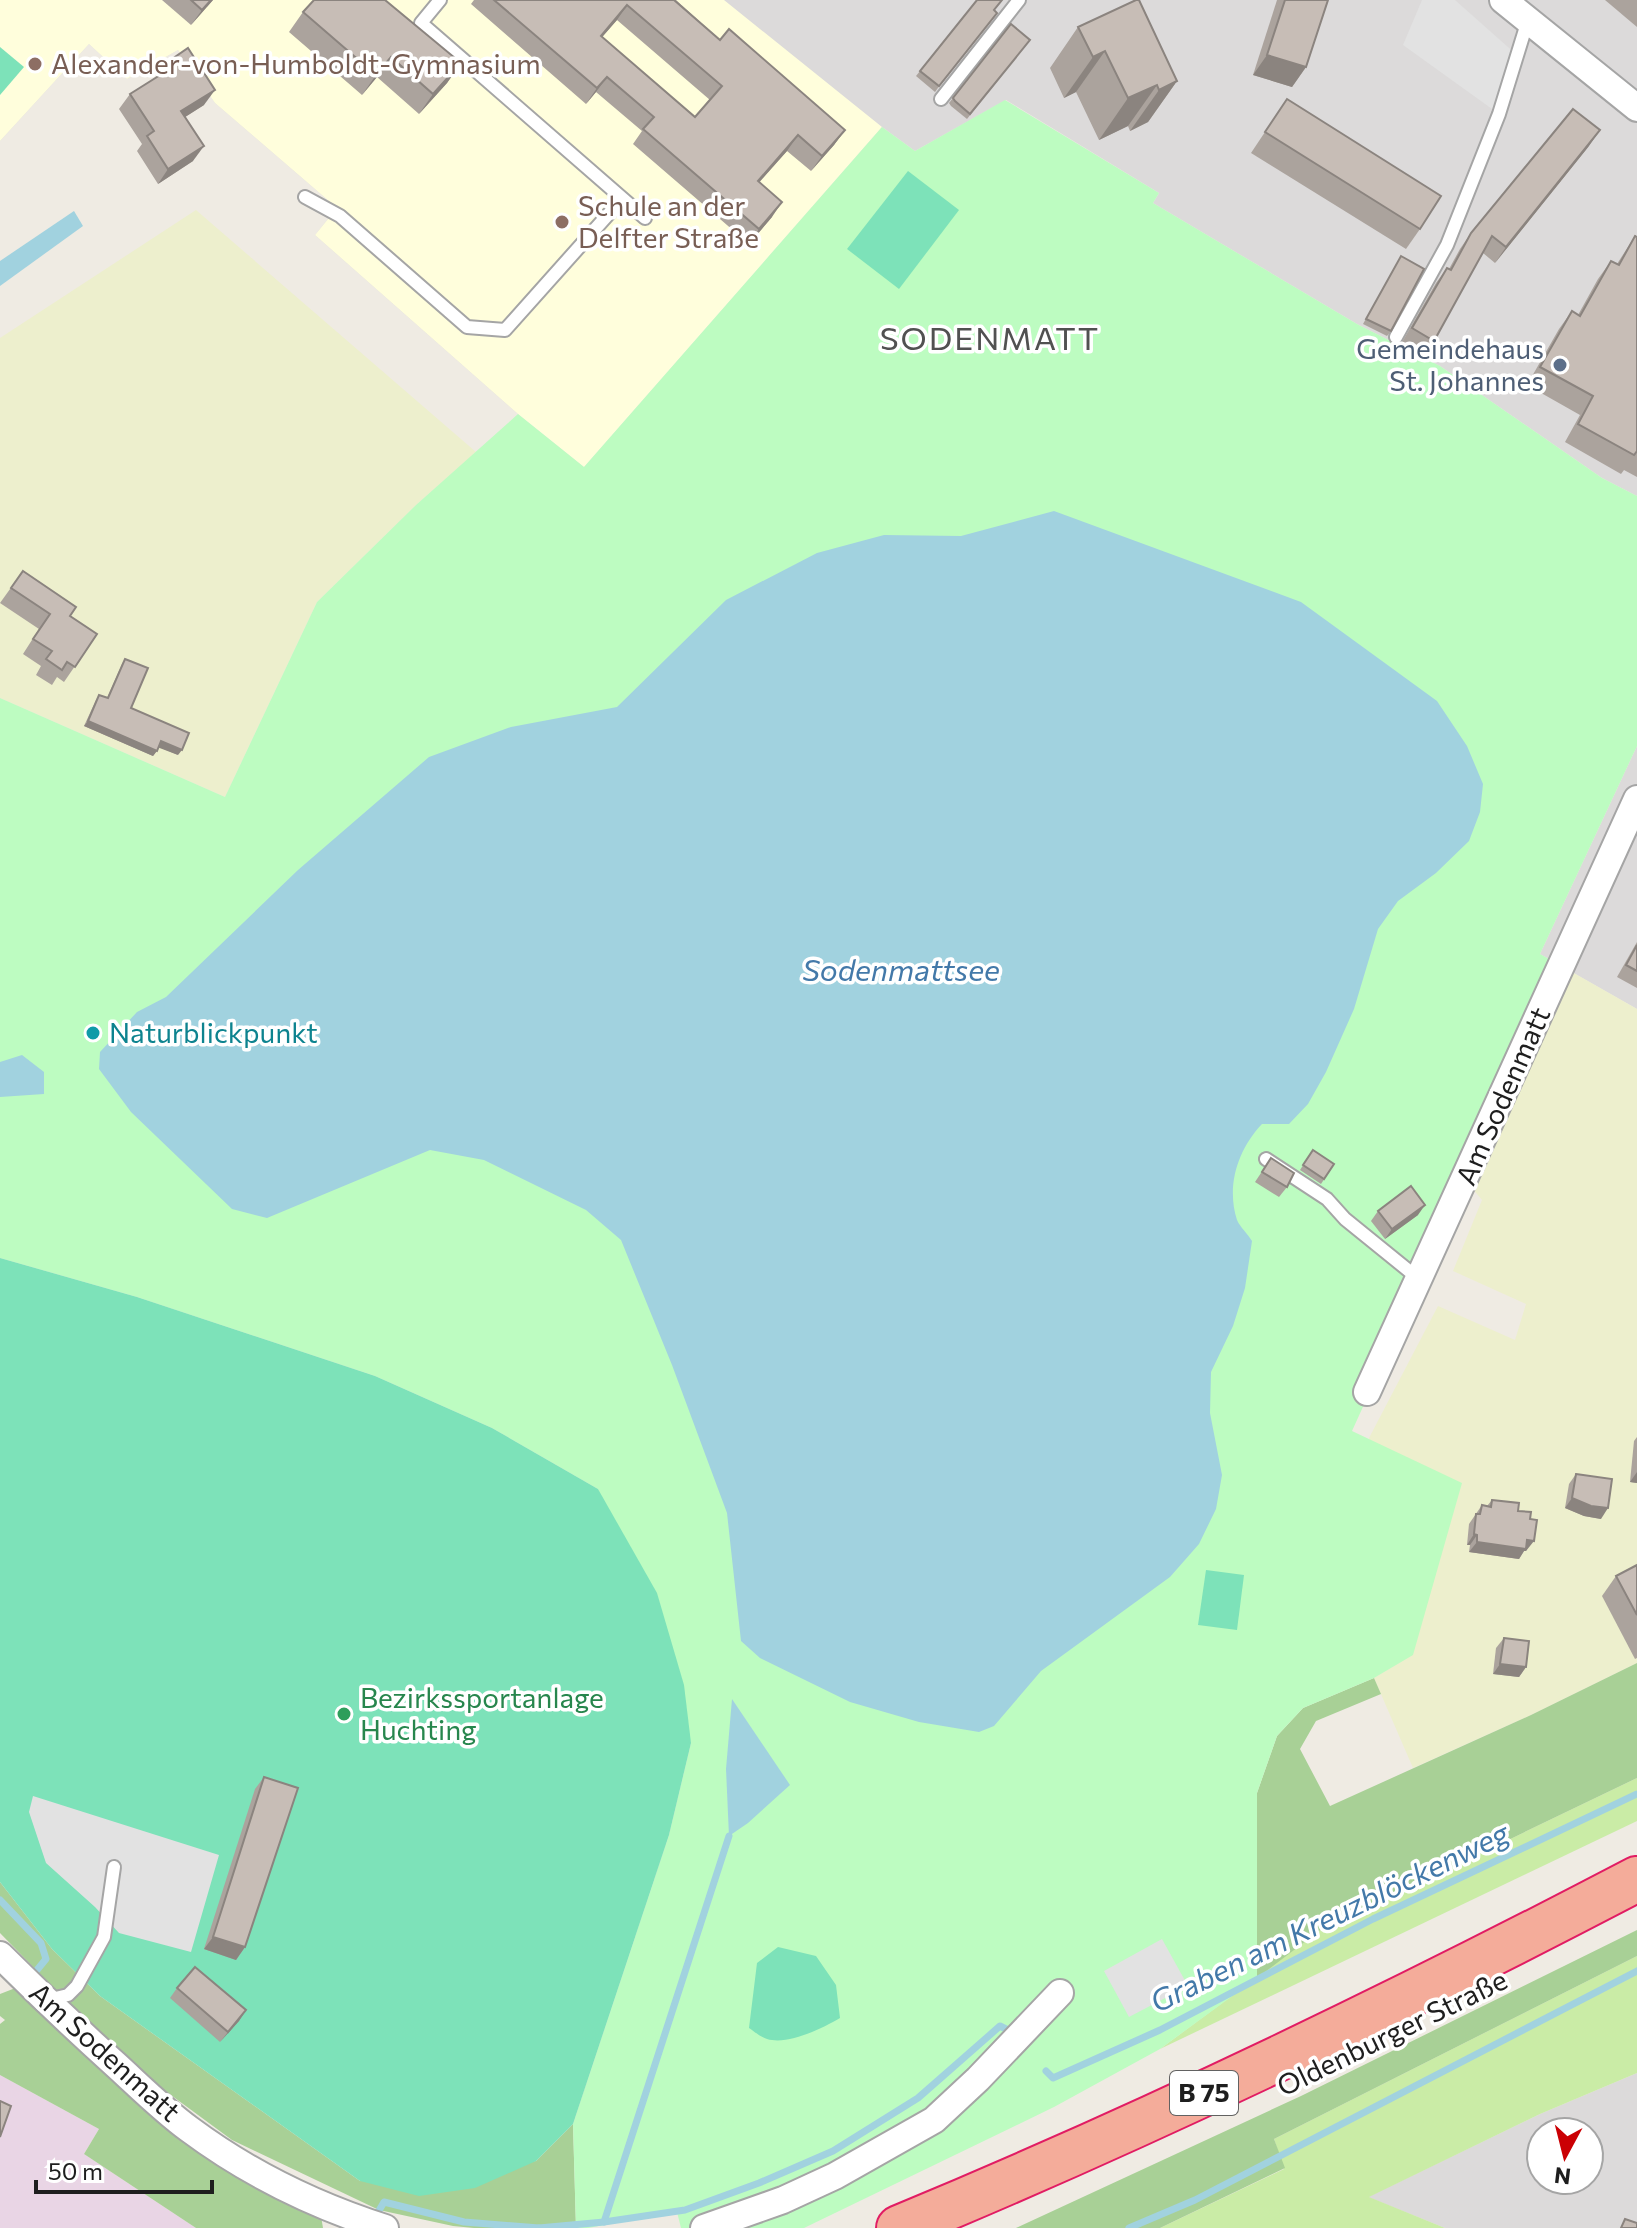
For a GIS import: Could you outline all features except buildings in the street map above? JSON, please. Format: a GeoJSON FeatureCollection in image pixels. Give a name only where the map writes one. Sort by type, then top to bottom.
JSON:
{"type":"FeatureCollection","features":[{"type":"Feature","properties":{"kind":"highway","name":"Oldenburger Straße"},"geometry":{"type":"LineString","coordinates":[[899,2228],[1081,2150],[1293,2051],[1637,1879]]}},
{"type":"Feature","properties":{"kind":"highway","name":"Oldenburger Straße"},"geometry":{"type":"LineString","coordinates":[[968,2228],[1110,2167],[1409,2028],[1637,1910]]}},
{"type":"Feature","properties":{"kind":"street"},"geometry":{"type":"LineString","coordinates":[[1503,0],[1637,108]]}},
{"type":"Feature","properties":{"kind":"street","name":"Am Sodenmatt"},"geometry":{"type":"LineString","coordinates":[[1367,1392],[1637,799]]}},
{"type":"Feature","properties":{"kind":"street","name":"Am Sodenmatt"},"geometry":{"type":"LineString","coordinates":[[0,1955],[63,1994],[189,2129],[288,2189],[339,2213],[374,2224]]}},
{"type":"Feature","properties":{"kind":"street"},"geometry":{"type":"LineString","coordinates":[[704,2228],[783,2200],[835,2176],[934,2120],[1060,1993]]}},
{"type":"Feature","properties":{"kind":"lane"},"geometry":{"type":"LineString","coordinates":[[440,0],[421,23],[645,218]]}},
{"type":"Feature","properties":{"kind":"lane"},"geometry":{"type":"LineString","coordinates":[[941,99],[1019,0]]}},
{"type":"Feature","properties":{"kind":"lane"},"geometry":{"type":"LineString","coordinates":[[1396,337],[1447,245],[1499,114],[1528,20]]}},
{"type":"Feature","properties":{"kind":"lane"},"geometry":{"type":"LineString","coordinates":[[305,197],[340,216],[467,327],[505,330],[622,199]]}},
{"type":"Feature","properties":{"kind":"lane"},"geometry":{"type":"LineString","coordinates":[[1266,1159],[1327,1199],[1345,1219],[1419,1279]]}},
{"type":"Feature","properties":{"kind":"lane"},"geometry":{"type":"LineString","coordinates":[[63,1994],[104,1937],[114,1867]]}},
{"type":"Feature","properties":{"kind":"shaded area"},"geometry":{"type":"Polygon","coordinates":[[[0,0],[1637,0],[1637,496],[1602,478],[1440,366],[1357,324],[1153,203],[1159,193],[1006,100],[915,151],[882,127],[753,273],[518,414],[315,235],[337,208],[215,103],[178,50],[127,79],[89,44],[0,141],[0,0]]]}},
{"type":"Feature","properties":{"kind":"shaded area","name":"Schule an der Delfter Straße"},"geometry":{"type":"Polygon","coordinates":[[[0,0],[724,0],[882,127],[584,467],[518,414],[315,235],[337,208],[215,103],[178,50],[127,79],[89,44],[0,141],[0,0]]]}},
{"type":"Feature","properties":{"kind":"shaded area"},"geometry":{"type":"Polygon","coordinates":[[[1422,0],[1455,0],[1517,55],[1499,114],[1403,45],[1422,0]]]}},
{"type":"Feature","properties":{"kind":"shaded area"},"geometry":{"type":"Polygon","coordinates":[[[196,210],[476,452],[416,505],[317,602],[225,797],[0,698],[0,338],[196,210]]]}},
{"type":"Feature","properties":{"kind":"shaded area"},"geometry":{"type":"Polygon","coordinates":[[[1637,746],[1637,1009],[1540,954],[1637,746]]]}},
{"type":"Feature","properties":{"kind":"shaded area"},"geometry":{"type":"Polygon","coordinates":[[[1572,972],[1637,1009],[1637,1663],[1413,1768],[1374,1678],[1413,1654],[1369,1438],[1438,1306],[1515,1340],[1526,1304],[1453,1271],[1482,1200],[1472,1188],[1572,972]]]}},
{"type":"Feature","properties":{"kind":"shaded area"},"geometry":{"type":"Polygon","coordinates":[[[33,1796],[219,1855],[191,1952],[119,1933],[46,1863],[29,1812],[33,1796]]]}},
{"type":"Feature","properties":{"kind":"shaded area"},"geometry":{"type":"Polygon","coordinates":[[[1162,1939],[1188,1986],[1129,2017],[1104,1971],[1162,1939]]]}},
{"type":"Feature","properties":{"kind":"shaded area"},"geometry":{"type":"Polygon","coordinates":[[[1637,2073],[1637,2228],[1445,2228],[1368,2197],[1525,2121],[1525,2196],[1605,2196],[1605,2116],[1536,2116],[1637,2073]]]}},
{"type":"Feature","properties":{"kind":"shaded area"},"geometry":{"type":"Polygon","coordinates":[[[0,2075],[99,2129],[84,2154],[196,2228],[0,2228],[0,2075]]]}},
{"type":"Feature","properties":{"kind":"green space"},"geometry":{"type":"Polygon","coordinates":[[[0,47],[24,67],[0,95],[0,47]]]}},
{"type":"Feature","properties":{"kind":"green space"},"geometry":{"type":"Polygon","coordinates":[[[1005,100],[1159,193],[1153,203],[1357,324],[1440,366],[1602,478],[1637,496],[1637,746],[1540,954],[1572,972],[1352,1431],[1462,1483],[1413,1655],[1374,1678],[1303,1708],[1277,1736],[1257,1793],[1257,1978],[1160,2049],[1054,2107],[804,2228],[681,2228],[677,2212],[576,2228],[573,2124],[669,1835],[691,1743],[598,1489],[492,1428],[375,1376],[137,1297],[0,1258],[0,698],[225,797],[317,602],[416,505],[518,414],[584,467],[882,127],[915,151],[1005,100]]]}},
{"type":"Feature","properties":{"kind":"green space"},"geometry":{"type":"Polygon","coordinates":[[[908,171],[959,210],[899,289],[847,249],[908,171]]]}},
{"type":"Feature","properties":{"kind":"green space","name":"Bezirkssportanlage Huchting"},"geometry":{"type":"Polygon","coordinates":[[[0,1258],[137,1297],[375,1376],[492,1428],[598,1489],[657,1593],[684,1685],[691,1743],[669,1835],[573,2124],[536,2161],[475,2188],[419,2196],[360,2181],[100,1996],[52,1949],[0,1882],[0,1258]]]}},
{"type":"Feature","properties":{"kind":"green space"},"geometry":{"type":"Polygon","coordinates":[[[1206,1570],[1244,1575],[1237,1630],[1198,1625],[1206,1570]]]}},
{"type":"Feature","properties":{"kind":"green space"},"geometry":{"type":"Polygon","coordinates":[[[1637,1663],[1637,1778],[1319,1931],[1257,1978],[1257,1793],[1277,1736],[1303,1708],[1374,1678],[1381,1694],[1316,1721],[1300,1749],[1330,1806],[1637,1663]]]}},
{"type":"Feature","properties":{"kind":"green space"},"geometry":{"type":"Polygon","coordinates":[[[1637,1778],[1637,1821],[1160,2049],[1319,1931],[1637,1778]]]}},
{"type":"Feature","properties":{"kind":"green space"},"geometry":{"type":"Polygon","coordinates":[[[0,1882],[52,1949],[100,1996],[360,2181],[536,2161],[573,2124],[576,2228],[474,2228],[379,2210],[232,2140],[160,2087],[86,2021],[0,1933],[0,1882]]]}},
{"type":"Feature","properties":{"kind":"green space"},"geometry":{"type":"Polygon","coordinates":[[[1637,1930],[1637,1956],[1274,2139],[1285,2168],[1160,2228],[1016,2228],[1301,2096],[1637,1930]]]}},
{"type":"Feature","properties":{"kind":"green space"},"geometry":{"type":"Polygon","coordinates":[[[778,1947],[816,1956],[836,1985],[840,2018],[807,2034],[780,2040],[766,2039],[749,2028],[757,1963],[778,1947]]]}},
{"type":"Feature","properties":{"kind":"green space"},"geometry":{"type":"Polygon","coordinates":[[[1637,1956],[1637,2073],[1536,2116],[1525,2116],[1525,2121],[1369,2197],[1445,2228],[1160,2228],[1284,2169],[1274,2139],[1637,1956]]]}},
{"type":"Feature","properties":{"kind":"green space"},"geometry":{"type":"Polygon","coordinates":[[[18,1987],[189,2143],[254,2186],[321,2216],[323,2228],[196,2228],[84,2154],[99,2129],[0,2075],[0,2024],[5,2020],[0,2016],[0,1994],[18,1987]]]}},
{"type":"Feature","properties":{"kind":"water"},"geometry":{"type":"Polygon","coordinates":[[[74,211],[83,226],[0,286],[0,261],[74,211]]]}},
{"type":"Feature","properties":{"kind":"water","name":"Sodenmattsee"},"geometry":{"type":"Polygon","coordinates":[[[1054,511],[1301,602],[1437,701],[1467,746],[1483,784],[1480,812],[1469,841],[1436,873],[1398,901],[1378,929],[1354,1009],[1308,1104],[1289,1124],[1262,1124],[1246,1145],[1236,1169],[1234,1207],[1238,1223],[1252,1241],[1245,1288],[1233,1326],[1211,1372],[1210,1413],[1222,1475],[1216,1509],[1199,1544],[1170,1577],[1041,1671],[994,1726],[979,1732],[919,1722],[850,1702],[760,1658],[741,1641],[727,1513],[621,1240],[586,1210],[484,1160],[430,1150],[267,1218],[232,1209],[131,1112],[99,1069],[100,1052],[137,1012],[166,997],[298,870],[429,757],[511,727],[617,707],[726,600],[817,553],[884,535],[961,536],[1054,511]]]}},
{"type":"Feature","properties":{"kind":"water"},"geometry":{"type":"Polygon","coordinates":[[[22,1055],[44,1072],[44,1094],[0,1097],[0,1062],[22,1055]]]}},
{"type":"Feature","properties":{"kind":"water"},"geometry":{"type":"Polygon","coordinates":[[[732,1699],[790,1785],[729,1836],[726,1769],[732,1699]]]}},
{"type":"Feature","properties":{"kind":"waterway","name":"Graben am Kreuzblöckenweg"},"geometry":{"type":"LineString","coordinates":[[1046,2071],[1053,2078],[1160,2030],[1373,1919],[1637,1794]]}},
{"type":"Feature","properties":{"kind":"waterway"},"geometry":{"type":"LineString","coordinates":[[604,2222],[729,1836]]}},
{"type":"Feature","properties":{"kind":"waterway"},"geometry":{"type":"LineString","coordinates":[[0,1900],[41,1943],[46,1959],[37,1970]]}},
{"type":"Feature","properties":{"kind":"waterway"},"geometry":{"type":"LineString","coordinates":[[1129,2228],[1195,2200],[1637,1971]]}},
{"type":"Feature","properties":{"kind":"waterway","name":"Graben am Kreuzblöckenweg"},"geometry":{"type":"LineString","coordinates":[[539,2228],[685,2210],[759,2183],[833,2151],[918,2098],[1000,2026],[1006,2029]]}},
{"type":"Feature","properties":{"kind":"waterway","name":"Graben am Kreuzblöckenweg"},"geometry":{"type":"LineString","coordinates":[[374,2219],[384,2202],[464,2222],[539,2228]]}},
{"type":"Feature","properties":{"kind":"place","name":"Alexander-von-Humboldt-Gymnasium"},"geometry":{"type":"Point","coordinates":[35,64]}},
{"type":"Feature","properties":{"kind":"place","name":"Schule an der Delfter Straße"},"geometry":{"type":"Point","coordinates":[562,222]}},
{"type":"Feature","properties":{"kind":"place","name":"Gemeindehaus St. Johannes"},"geometry":{"type":"Point","coordinates":[1560,365]}},
{"type":"Feature","properties":{"kind":"place","name":"Naturblickpunkt"},"geometry":{"type":"Point","coordinates":[93,1033]}},
{"type":"Feature","properties":{"kind":"place","name":"Bezirkssportanlage Huchting"},"geometry":{"type":"Point","coordinates":[344,1714]}},
{"type":"Feature","properties":{"kind":"district","name":"SODENMATT"},"geometry":{"type":"Point","coordinates":[990,339]}}]}
